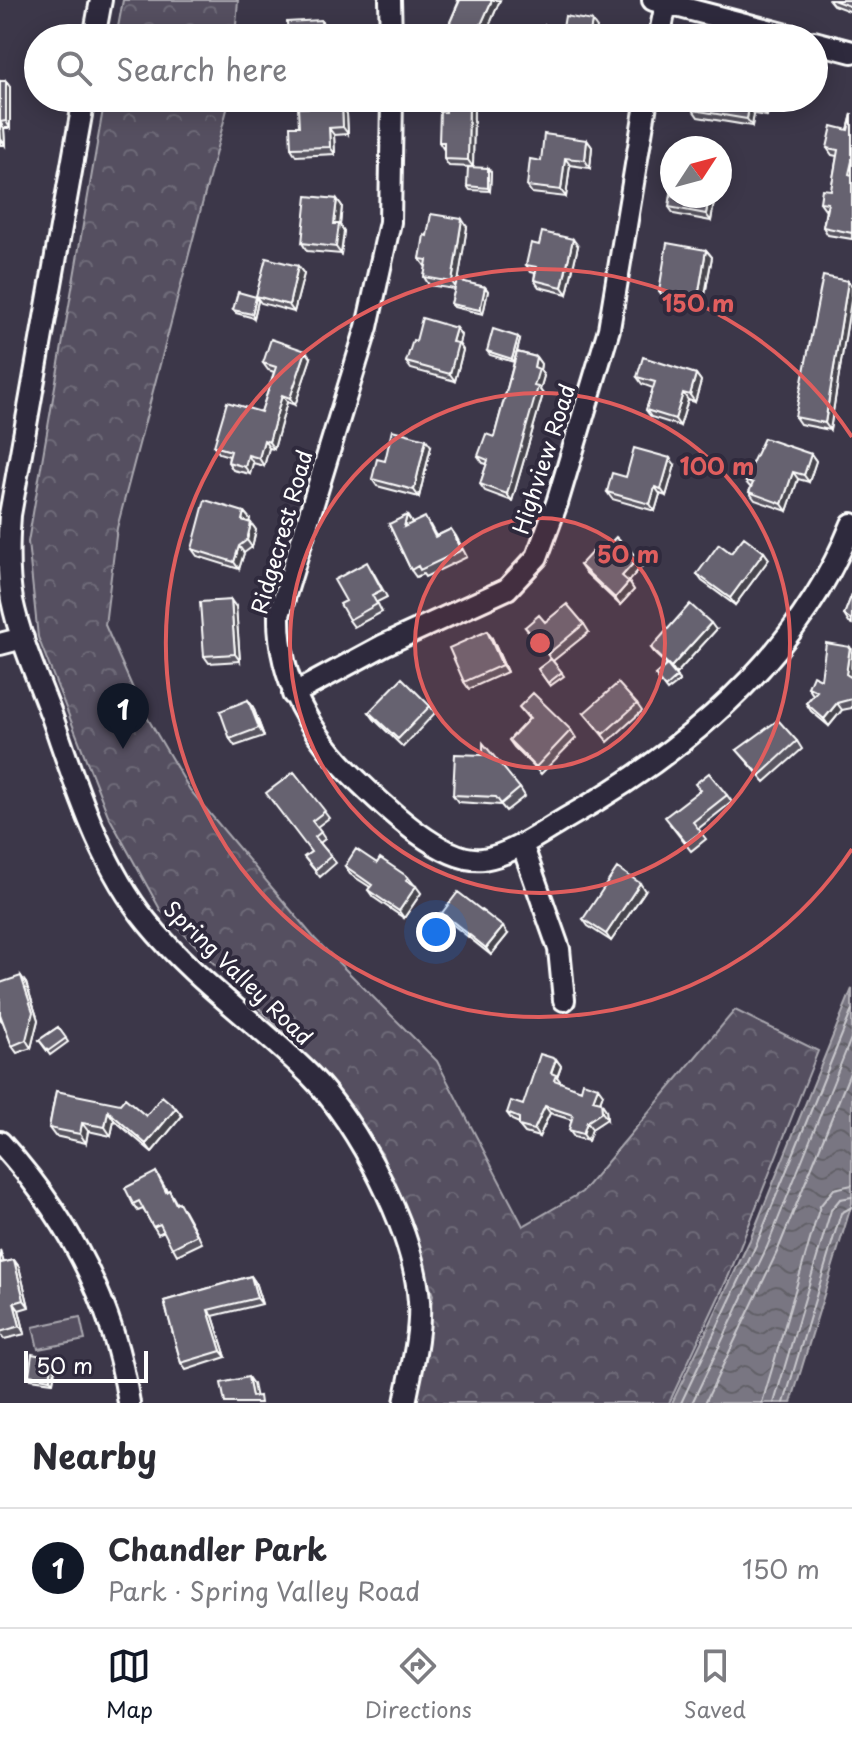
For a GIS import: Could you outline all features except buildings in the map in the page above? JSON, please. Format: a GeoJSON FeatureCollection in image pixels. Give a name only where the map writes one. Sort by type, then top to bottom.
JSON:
{"type":"FeatureCollection","features":[{"type":"Feature","properties":{"kind":"street"},"geometry":{"type":"LineString","coordinates":[[97,24],[101,0]]}},
{"type":"Feature","properties":{"kind":"street"},"geometry":{"type":"LineString","coordinates":[[390,0],[391,24]]}},
{"type":"Feature","properties":{"kind":"street"},"geometry":{"type":"LineString","coordinates":[[659,24],[660,2],[745,24]]}},
{"type":"Feature","properties":{"kind":"street"},"geometry":{"type":"LineString","coordinates":[[828,46],[852,52]]}},
{"type":"Feature","properties":{"kind":"street","name":"Spring Valley Road"},"geometry":{"type":"LineString","coordinates":[[82,112],[10,515],[8,570],[23,638],[97,833],[129,897],[165,942],[327,1094],[360,1143],[410,1256],[419,1303],[405,1403]]}},
{"type":"Feature","properties":{"kind":"street","name":"Ridgecrest Road"},"geometry":{"type":"LineString","coordinates":[[392,112],[390,222],[367,327],[279,615],[282,662],[293,694],[319,737],[347,771],[390,812],[456,855],[483,859],[522,844],[651,767],[719,712],[783,640],[815,597],[852,524]]}},
{"type":"Feature","properties":{"kind":"street","name":"Highview Road"},"geometry":{"type":"LineString","coordinates":[[293,694],[410,633],[507,589],[537,557],[557,503],[609,329],[645,112]]}},
{"type":"Feature","properties":{"kind":"street"},"geometry":{"type":"LineString","coordinates":[[0,644],[23,638]]}},
{"type":"Feature","properties":{"kind":"street"},"geometry":{"type":"LineString","coordinates":[[522,844],[559,949],[564,1000]]}},
{"type":"Feature","properties":{"kind":"street"},"geometry":{"type":"LineString","coordinates":[[0,1142],[53,1206],[89,1269],[118,1349],[129,1403]]}},
{"type":"Feature","properties":{"kind":"green space"},"geometry":{"type":"Polygon","coordinates":[[[123,0],[238,0],[236,24],[119,24],[123,0]]]}},
{"type":"Feature","properties":{"kind":"green space"},"geometry":{"type":"Polygon","coordinates":[[[103,112],[226,112],[117,528],[105,625],[141,707],[190,790],[315,939],[437,1061],[523,1226],[582,1192],[735,1010],[818,1051],[729,1275],[669,1403],[411,1403],[433,1295],[382,1154],[324,1073],[161,911],[108,815],[38,637],[28,542],[103,112]]]}},
{"type":"Feature","properties":{"kind":"green space"},"geometry":{"type":"Polygon","coordinates":[[[80,1317],[85,1340],[38,1349],[33,1327],[80,1317]]]}},
{"type":"Feature","properties":{"kind":"water"},"geometry":{"type":"Polygon","coordinates":[[[852,989],[852,1203],[791,1403],[672,1403],[750,1240],[852,989]]]}},
{"type":"Feature","properties":{"kind":"place","name":"Chandler Park"},"geometry":{"type":"Point","coordinates":[123,749]}}]}
